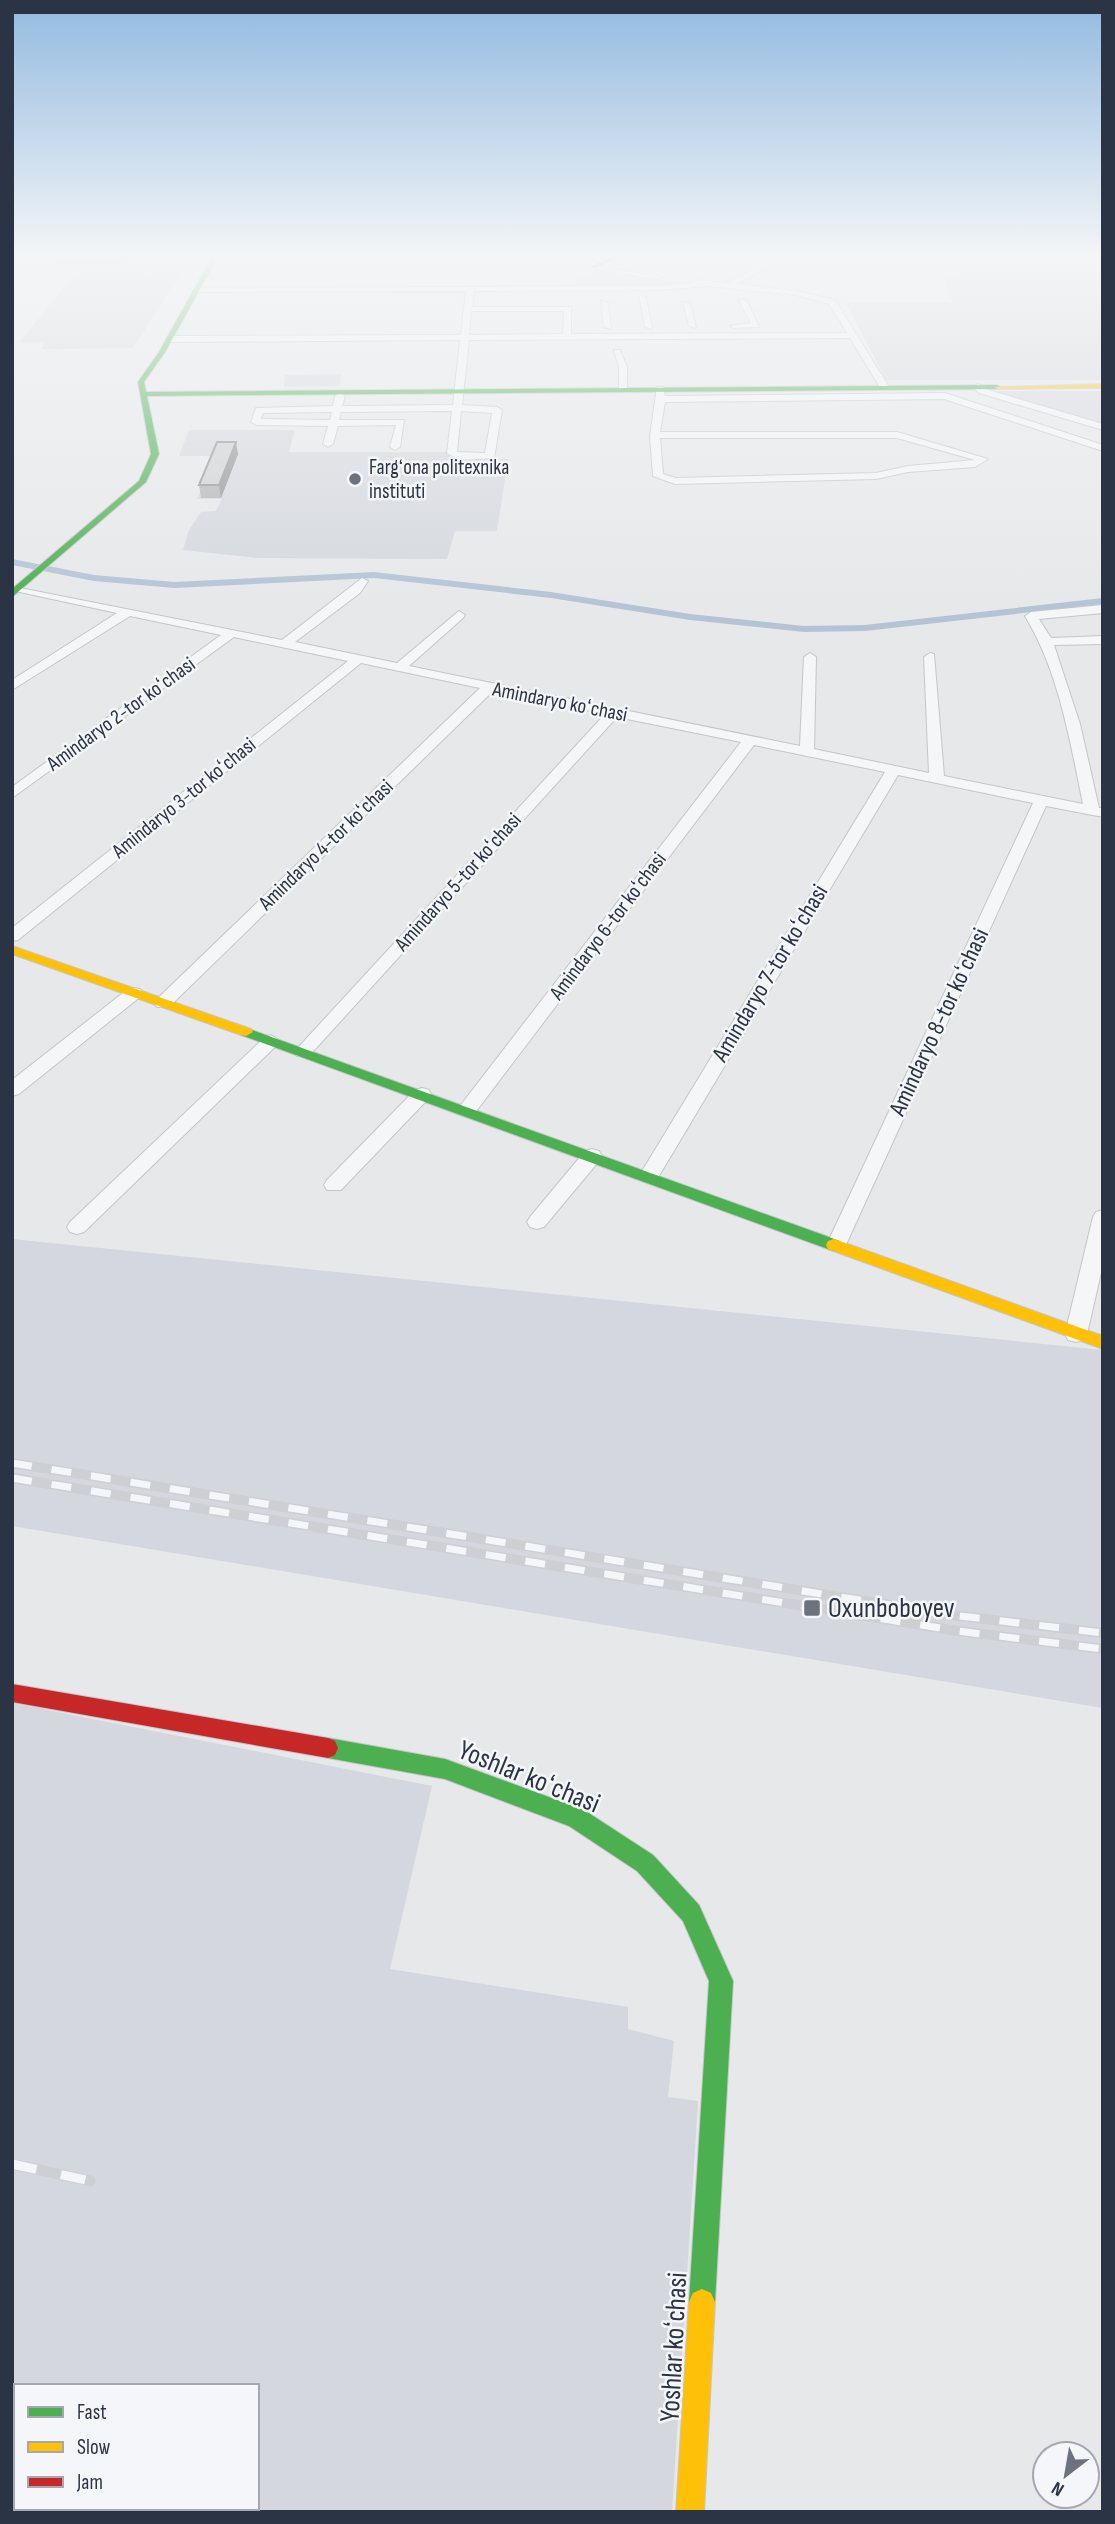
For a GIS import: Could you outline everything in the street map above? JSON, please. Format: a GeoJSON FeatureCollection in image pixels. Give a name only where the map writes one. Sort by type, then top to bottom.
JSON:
{"type":"FeatureCollection","features":[{"type":"Feature","properties":{"kind":"street"},"geometry":{"type":"LineString","coordinates":[[22,582],[50,562],[142,482],[155,454],[141,382],[147,373]]}},
{"type":"Feature","properties":{"kind":"street"},"geometry":{"type":"LineString","coordinates":[[259,410],[457,408],[497,410],[491,456],[454,456],[452,453],[457,408],[460,391],[462,373]]}},
{"type":"Feature","properties":{"kind":"street"},"geometry":{"type":"LineString","coordinates":[[623,373],[624,389]]}},
{"type":"Feature","properties":{"kind":"street"},"geometry":{"type":"LineString","coordinates":[[875,373],[884,387]]}},
{"type":"Feature","properties":{"kind":"street"},"geometry":{"type":"LineString","coordinates":[[661,394],[884,387],[1103,386]]}},
{"type":"Feature","properties":{"kind":"street"},"geometry":{"type":"LineString","coordinates":[[978,387],[982,391],[1103,427]]}},
{"type":"Feature","properties":{"kind":"street"},"geometry":{"type":"LineString","coordinates":[[143,394],[624,389],[661,394],[945,397],[1103,448]]}},
{"type":"Feature","properties":{"kind":"street"},"geometry":{"type":"LineString","coordinates":[[328,444],[342,391]]}},
{"type":"Feature","properties":{"kind":"street"},"geometry":{"type":"LineString","coordinates":[[265,392],[256,422],[415,422]]}},
{"type":"Feature","properties":{"kind":"street"},"geometry":{"type":"LineString","coordinates":[[656,435],[897,435],[983,459],[975,464],[908,469],[876,476],[806,480],[675,481],[658,477],[655,425],[661,394]]}},
{"type":"Feature","properties":{"kind":"street"},"geometry":{"type":"LineString","coordinates":[[395,447],[401,422]]}},
{"type":"Feature","properties":{"kind":"street"},"geometry":{"type":"LineString","coordinates":[[443,422],[456,422]]}},
{"type":"Feature","properties":{"kind":"street"},"geometry":{"type":"LineString","coordinates":[[283,645],[356,590],[362,581]]}},
{"type":"Feature","properties":{"kind":"street","name":"Amindaryo koʻchasi"},"geometry":{"type":"LineString","coordinates":[[22,582],[127,612],[1097,812]]}},
{"type":"Feature","properties":{"kind":"street"},"geometry":{"type":"LineString","coordinates":[[1097,812],[1047,642],[1031,617],[1103,609]]}},
{"type":"Feature","properties":{"kind":"street"},"geometry":{"type":"LineString","coordinates":[[12,686],[127,612]]}},
{"type":"Feature","properties":{"kind":"street"},"geometry":{"type":"LineString","coordinates":[[398,669],[459,615]]}},
{"type":"Feature","properties":{"kind":"street","name":"Amindaryo 2-tor koʻchasi"},"geometry":{"type":"LineString","coordinates":[[12,794],[230,634]]}},
{"type":"Feature","properties":{"kind":"street"},"geometry":{"type":"LineString","coordinates":[[1047,642],[1103,640]]}},
{"type":"Feature","properties":{"kind":"street"},"geometry":{"type":"LineString","coordinates":[[807,753],[810,657]]}},
{"type":"Feature","properties":{"kind":"street"},"geometry":{"type":"LineString","coordinates":[[930,657],[937,779]]}},
{"type":"Feature","properties":{"kind":"street","name":"Amindaryo 3-tor koʻchasi"},"geometry":{"type":"LineString","coordinates":[[12,936],[356,660]]}},
{"type":"Feature","properties":{"kind":"street","name":"Amindaryo 4-tor koʻchasi"},"geometry":{"type":"LineString","coordinates":[[163,1003],[488,688]]}},
{"type":"Feature","properties":{"kind":"street","name":"Amindaryo 5-tor koʻchasi"},"geometry":{"type":"LineString","coordinates":[[303,1052],[613,713]]}},
{"type":"Feature","properties":{"kind":"street","name":"Amindaryo 6-tor koʻchasi"},"geometry":{"type":"LineString","coordinates":[[467,1110],[749,742]]}},
{"type":"Feature","properties":{"kind":"street","name":"Amindaryo 7-tor koʻchasi"},"geometry":{"type":"LineString","coordinates":[[649,1176],[893,771]]}},
{"type":"Feature","properties":{"kind":"street","name":"Amindaryo 8-tor koʻchasi"},"geometry":{"type":"LineString","coordinates":[[837,1244],[1041,801]]}},
{"type":"Feature","properties":{"kind":"street"},"geometry":{"type":"LineString","coordinates":[[12,950],[467,1110],[1103,1343]]}},
{"type":"Feature","properties":{"kind":"street"},"geometry":{"type":"LineString","coordinates":[[12,1090],[134,993]]}},
{"type":"Feature","properties":{"kind":"street"},"geometry":{"type":"LineString","coordinates":[[77,1227],[271,1041]]}},
{"type":"Feature","properties":{"kind":"street"},"geometry":{"type":"LineString","coordinates":[[334,1185],[422,1094]]}},
{"type":"Feature","properties":{"kind":"street"},"geometry":{"type":"LineString","coordinates":[[537,1222],[592,1156]]}},
{"type":"Feature","properties":{"kind":"street"},"geometry":{"type":"LineString","coordinates":[[1076,1334],[1103,1217]]}},
{"type":"Feature","properties":{"kind":"street","name":"Yoshlar koʻchasi"},"geometry":{"type":"LineString","coordinates":[[12,1693],[445,1769],[576,1818],[645,1863],[691,1913],[721,1981],[690,2512]]}},
{"type":"Feature","properties":{"kind":"shaded area"},"geometry":{"type":"Polygon","coordinates":[[[882,373],[1103,373],[1103,380],[886,380],[882,373]]]}},
{"type":"Feature","properties":{"kind":"shaded area"},"geometry":{"type":"Polygon","coordinates":[[[341,374],[340,386],[284,387],[285,375],[341,374]]]}},
{"type":"Feature","properties":{"kind":"shaded area"},"geometry":{"type":"Polygon","coordinates":[[[985,391],[1103,391],[1103,427],[985,391]]]}},
{"type":"Feature","properties":{"kind":"shaded area","name":"Fargʻona politexnika instituti"},"geometry":{"type":"Polygon","coordinates":[[[189,430],[295,430],[289,452],[456,452],[456,459],[508,459],[497,531],[455,531],[447,559],[258,558],[183,550],[189,530],[201,512],[216,511],[222,499],[197,499],[214,456],[179,456],[189,430]]]}},
{"type":"Feature","properties":{"kind":"shaded area"},"geometry":{"type":"Polygon","coordinates":[[[12,1239],[1103,1350],[1103,1708],[12,1526],[12,1239]]]}},
{"type":"Feature","properties":{"kind":"shaded area"},"geometry":{"type":"Polygon","coordinates":[[[12,1703],[432,1786],[390,1969],[628,2007],[628,2029],[674,2041],[668,2097],[698,2101],[672,2512],[12,2512],[12,1703]]]}},
{"type":"Feature","properties":{"kind":"building"},"geometry":{"type":"Polygon","coordinates":[[[217,442],[236,442],[219,485],[199,485],[217,442]]]}},
{"type":"Feature","properties":{"kind":"waterway"},"geometry":{"type":"LineString","coordinates":[[12,562],[94,578],[174,585],[374,575],[551,595],[690,617],[804,629],[865,628],[1103,601]]}},
{"type":"Feature","properties":{"kind":"railway"},"geometry":{"type":"LineString","coordinates":[[17,1464],[12,1463],[952,1615],[1103,1633]]}},
{"type":"Feature","properties":{"kind":"railway"},"geometry":{"type":"LineString","coordinates":[[12,1478],[958,1631],[1103,1649]]}},
{"type":"Feature","properties":{"kind":"railway"},"geometry":{"type":"LineString","coordinates":[[12,2164],[90,2181]]}},
{"type":"Feature","properties":{"kind":"railway"},"geometry":{"type":"LineString","coordinates":[[102,2510],[108,2512]]}},
{"type":"Feature","properties":{"kind":"traffic: fast"},"geometry":{"type":"LineString","coordinates":[[12,594],[142,482],[155,454],[141,382],[147,373]]}},
{"type":"Feature","properties":{"kind":"traffic: fast"},"geometry":{"type":"LineString","coordinates":[[143,394],[997,387]]}},
{"type":"Feature","properties":{"kind":"traffic: fast"},"geometry":{"type":"LineString","coordinates":[[246,1032],[834,1245]]}},
{"type":"Feature","properties":{"kind":"traffic: fast"},"geometry":{"type":"LineString","coordinates":[[328,1748],[445,1769],[576,1818],[645,1863],[691,1913],[721,1981],[702,2302]]}},
{"type":"Feature","properties":{"kind":"traffic: slow"},"geometry":{"type":"LineString","coordinates":[[997,387],[1103,386]]}},
{"type":"Feature","properties":{"kind":"traffic: slow"},"geometry":{"type":"LineString","coordinates":[[12,950],[246,1032]]}},
{"type":"Feature","properties":{"kind":"traffic: slow"},"geometry":{"type":"LineString","coordinates":[[834,1245],[1103,1343]]}},
{"type":"Feature","properties":{"kind":"traffic: slow"},"geometry":{"type":"LineString","coordinates":[[690,2512],[702,2302]]}},
{"type":"Feature","properties":{"kind":"traffic: jam"},"geometry":{"type":"LineString","coordinates":[[12,1693],[328,1748]]}},
{"type":"Feature","properties":{"kind":"place","name":"Fargʻona politexnika instituti"},"geometry":{"type":"Point","coordinates":[355,479]}},
{"type":"Feature","properties":{"kind":"place","name":"Oxunboboyev"},"geometry":{"type":"Point","coordinates":[812,1608]}}]}
